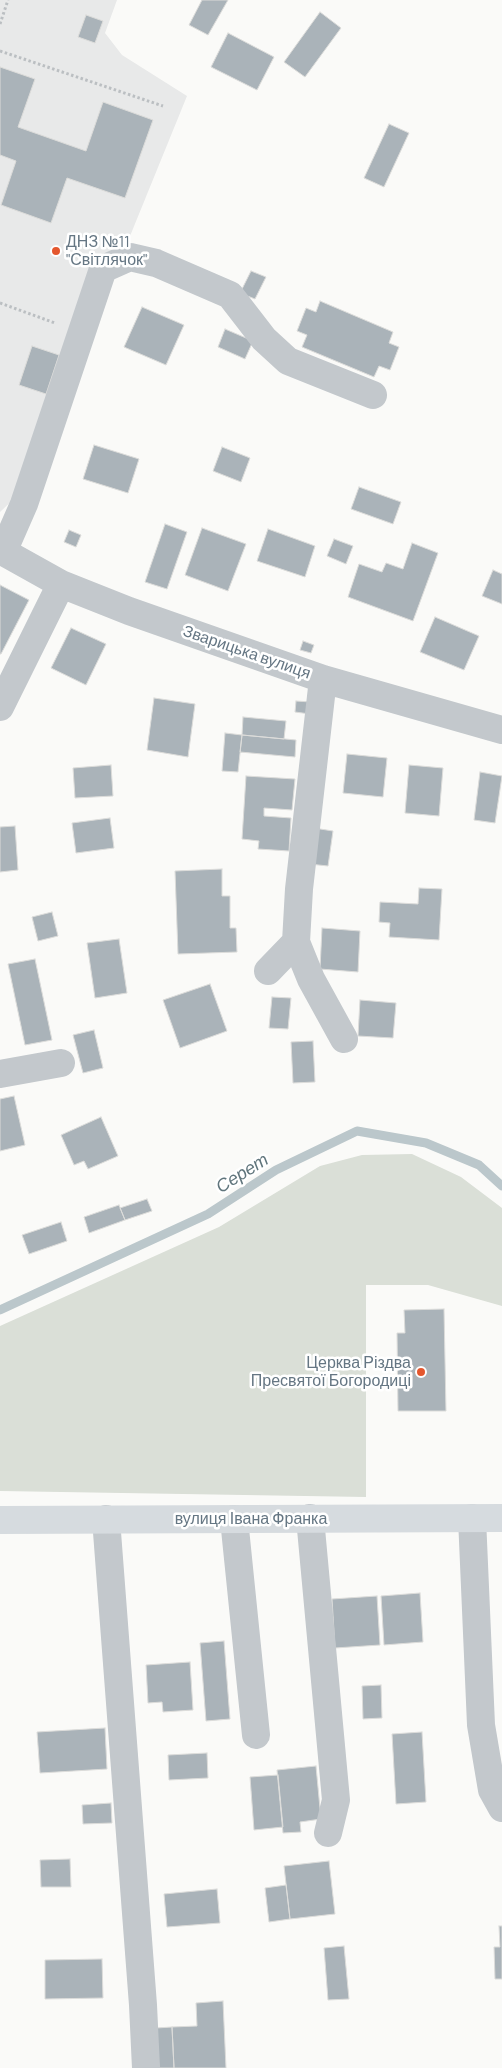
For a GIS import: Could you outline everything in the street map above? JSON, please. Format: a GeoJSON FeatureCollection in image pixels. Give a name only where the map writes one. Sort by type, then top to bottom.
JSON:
{"type":"FeatureCollection","features":[{"type":"Feature","properties":{"kind":"main road","name":"вулиця Івана Франка"},"geometry":{"type":"LineString","coordinates":[[0,1520],[502,1518]]}},
{"type":"Feature","properties":{"kind":"street"},"geometry":{"type":"LineString","coordinates":[[1,551],[24,504],[103,269],[130,257],[156,263],[230,295],[264,339],[288,361],[373,395]]}},
{"type":"Feature","properties":{"kind":"street","name":"Зварицька вулиця"},"geometry":{"type":"LineString","coordinates":[[1,551],[61,584],[129,611],[323,679],[502,730]]}},
{"type":"Feature","properties":{"kind":"street"},"geometry":{"type":"LineString","coordinates":[[0,707],[61,584]]}},
{"type":"Feature","properties":{"kind":"street"},"geometry":{"type":"LineString","coordinates":[[323,679],[299,889],[296,942],[311,979],[344,1039]]}},
{"type":"Feature","properties":{"kind":"street"},"geometry":{"type":"LineString","coordinates":[[268,971],[296,942]]}},
{"type":"Feature","properties":{"kind":"street"},"geometry":{"type":"LineString","coordinates":[[0,1074],[61,1063]]}},
{"type":"Feature","properties":{"kind":"street"},"geometry":{"type":"LineString","coordinates":[[234,1518],[256,1735]]}},
{"type":"Feature","properties":{"kind":"street"},"geometry":{"type":"LineString","coordinates":[[310,1518],[336,1800],[328,1833]]}},
{"type":"Feature","properties":{"kind":"street"},"geometry":{"type":"LineString","coordinates":[[472,1518],[481,1725],[492,1790],[502,1808]]}},
{"type":"Feature","properties":{"kind":"street"},"geometry":{"type":"LineString","coordinates":[[106,1519],[143,2004],[146,2068]]}},
{"type":"Feature","properties":{"kind":"path"},"geometry":{"type":"LineString","coordinates":[[0,24],[8,0]]}},
{"type":"Feature","properties":{"kind":"path"},"geometry":{"type":"LineString","coordinates":[[0,51],[163,106]]}},
{"type":"Feature","properties":{"kind":"path"},"geometry":{"type":"LineString","coordinates":[[0,303],[82,332]]}},
{"type":"Feature","properties":{"kind":"shaded area","name":"ДНЗ №11 \"Світлячок\""},"geometry":{"type":"Polygon","coordinates":[[[0,0],[117,0],[105,33],[122,55],[187,96],[128,241],[96,261],[19,494],[0,512],[0,0]]]}},
{"type":"Feature","properties":{"kind":"shaded area"},"geometry":{"type":"Polygon","coordinates":[[[412,1154],[461,1177],[502,1208],[502,1306],[428,1285],[366,1285],[366,1497],[0,1491],[0,1326],[219,1227],[320,1166],[362,1155],[412,1154]]]}},
{"type":"Feature","properties":{"kind":"building"},"geometry":{"type":"Polygon","coordinates":[[[202,0],[228,0],[208,35],[189,25],[202,0]]]}},
{"type":"Feature","properties":{"kind":"building"},"geometry":{"type":"Polygon","coordinates":[[[320,12],[341,28],[305,77],[284,62],[320,12]]]}},
{"type":"Feature","properties":{"kind":"building"},"geometry":{"type":"Polygon","coordinates":[[[86,15],[103,21],[95,43],[78,37],[86,15]]]}},
{"type":"Feature","properties":{"kind":"building"},"geometry":{"type":"Polygon","coordinates":[[[228,33],[274,57],[257,90],[211,67],[228,33]]]}},
{"type":"Feature","properties":{"kind":"building"},"geometry":{"type":"Polygon","coordinates":[[[0,67],[35,79],[18,127],[86,151],[103,102],[153,120],[125,198],[67,178],[51,223],[1,205],[16,161],[0,155],[0,67]]]}},
{"type":"Feature","properties":{"kind":"building"},"geometry":{"type":"Polygon","coordinates":[[[389,124],[409,133],[384,187],[364,178],[389,124]]]}},
{"type":"Feature","properties":{"kind":"building"},"geometry":{"type":"Polygon","coordinates":[[[251,271],[266,277],[255,299],[240,293],[251,271]]]}},
{"type":"Feature","properties":{"kind":"building"},"geometry":{"type":"Polygon","coordinates":[[[320,301],[393,332],[389,343],[399,347],[390,370],[379,366],[374,377],[302,347],[307,335],[297,331],[306,308],[316,312],[320,301]]]}},
{"type":"Feature","properties":{"kind":"building"},"geometry":{"type":"Polygon","coordinates":[[[142,307],[184,325],[166,365],[124,347],[142,307]]]}},
{"type":"Feature","properties":{"kind":"building"},"geometry":{"type":"Polygon","coordinates":[[[225,329],[253,341],[245,359],[218,347],[225,329]]]}},
{"type":"Feature","properties":{"kind":"building"},"geometry":{"type":"Polygon","coordinates":[[[32,346],[59,355],[46,394],[19,385],[32,346]]]}},
{"type":"Feature","properties":{"kind":"building"},"geometry":{"type":"Polygon","coordinates":[[[94,445],[139,459],[128,493],[83,479],[94,445]]]}},
{"type":"Feature","properties":{"kind":"building"},"geometry":{"type":"Polygon","coordinates":[[[222,447],[250,458],[241,482],[213,471],[222,447]]]}},
{"type":"Feature","properties":{"kind":"building"},"geometry":{"type":"Polygon","coordinates":[[[359,487],[401,502],[393,524],[351,509],[359,487]]]}},
{"type":"Feature","properties":{"kind":"building"},"geometry":{"type":"Polygon","coordinates":[[[165,524],[187,532],[167,589],[145,582],[165,524]]]}},
{"type":"Feature","properties":{"kind":"building"},"geometry":{"type":"Polygon","coordinates":[[[202,528],[246,544],[228,591],[185,575],[202,528]]]}},
{"type":"Feature","properties":{"kind":"building"},"geometry":{"type":"Polygon","coordinates":[[[268,529],[315,546],[305,577],[257,561],[268,529]]]}},
{"type":"Feature","properties":{"kind":"building"},"geometry":{"type":"Polygon","coordinates":[[[69,530],[81,535],[76,547],[64,542],[69,530]]]}},
{"type":"Feature","properties":{"kind":"building"},"geometry":{"type":"Polygon","coordinates":[[[334,539],[353,546],[346,564],[327,556],[334,539]]]}},
{"type":"Feature","properties":{"kind":"building"},"geometry":{"type":"Polygon","coordinates":[[[412,543],[438,553],[413,621],[348,597],[359,564],[382,572],[386,563],[403,569],[412,543]]]}},
{"type":"Feature","properties":{"kind":"building"},"geometry":{"type":"Polygon","coordinates":[[[493,570],[502,574],[502,604],[482,596],[493,570]]]}},
{"type":"Feature","properties":{"kind":"building"},"geometry":{"type":"Polygon","coordinates":[[[0,585],[29,600],[1,654],[0,654],[0,585]]]}},
{"type":"Feature","properties":{"kind":"building"},"geometry":{"type":"Polygon","coordinates":[[[435,617],[479,636],[464,670],[420,652],[435,617]]]}},
{"type":"Feature","properties":{"kind":"building"},"geometry":{"type":"Polygon","coordinates":[[[71,628],[106,644],[86,685],[51,668],[71,628]]]}},
{"type":"Feature","properties":{"kind":"building"},"geometry":{"type":"Polygon","coordinates":[[[303,641],[314,645],[311,653],[300,650],[303,641]]]}},
{"type":"Feature","properties":{"kind":"building"},"geometry":{"type":"Polygon","coordinates":[[[154,698],[195,704],[188,757],[147,750],[154,698]]]}},
{"type":"Feature","properties":{"kind":"building"},"geometry":{"type":"Polygon","coordinates":[[[296,701],[311,702],[310,714],[295,712],[296,701]]]}},
{"type":"Feature","properties":{"kind":"building"},"geometry":{"type":"Polygon","coordinates":[[[243,717],[286,721],[284,739],[242,735],[243,717]]]}},
{"type":"Feature","properties":{"kind":"building"},"geometry":{"type":"Polygon","coordinates":[[[225,733],[242,735],[238,772],[222,771],[225,733]]]}},
{"type":"Feature","properties":{"kind":"building"},"geometry":{"type":"Polygon","coordinates":[[[242,735],[296,740],[295,757],[240,752],[242,735]]]}},
{"type":"Feature","properties":{"kind":"building"},"geometry":{"type":"Polygon","coordinates":[[[347,754],[387,758],[383,797],[343,793],[347,754]]]}},
{"type":"Feature","properties":{"kind":"building"},"geometry":{"type":"Polygon","coordinates":[[[111,765],[113,796],[75,798],[73,768],[111,765]]]}},
{"type":"Feature","properties":{"kind":"building"},"geometry":{"type":"Polygon","coordinates":[[[409,765],[443,768],[439,816],[405,813],[409,765]]]}},
{"type":"Feature","properties":{"kind":"building"},"geometry":{"type":"Polygon","coordinates":[[[480,772],[502,776],[495,823],[474,820],[480,772]]]}},
{"type":"Feature","properties":{"kind":"building"},"geometry":{"type":"Polygon","coordinates":[[[246,776],[295,779],[292,810],[264,808],[264,816],[291,818],[289,851],[258,849],[259,841],[242,839],[246,776]]]}},
{"type":"Feature","properties":{"kind":"building"},"geometry":{"type":"Polygon","coordinates":[[[110,818],[114,848],[76,853],[72,823],[110,818]]]}},
{"type":"Feature","properties":{"kind":"building"},"geometry":{"type":"Polygon","coordinates":[[[15,826],[18,870],[0,872],[0,827],[15,826]]]}},
{"type":"Feature","properties":{"kind":"building"},"geometry":{"type":"Polygon","coordinates":[[[314,828],[333,831],[328,866],[309,864],[314,828]]]}},
{"type":"Feature","properties":{"kind":"building"},"geometry":{"type":"Polygon","coordinates":[[[222,869],[222,896],[230,896],[230,928],[236,928],[237,952],[178,954],[175,871],[222,869]]]}},
{"type":"Feature","properties":{"kind":"building"},"geometry":{"type":"Polygon","coordinates":[[[419,888],[442,889],[439,940],[389,937],[390,923],[379,922],[380,902],[418,904],[419,888]]]}},
{"type":"Feature","properties":{"kind":"building"},"geometry":{"type":"Polygon","coordinates":[[[52,912],[58,936],[38,941],[32,917],[52,912]]]}},
{"type":"Feature","properties":{"kind":"building"},"geometry":{"type":"Polygon","coordinates":[[[322,928],[360,931],[358,972],[320,969],[322,928]]]}},
{"type":"Feature","properties":{"kind":"building"},"geometry":{"type":"Polygon","coordinates":[[[119,939],[127,993],[95,998],[87,943],[119,939]]]}},
{"type":"Feature","properties":{"kind":"building"},"geometry":{"type":"Polygon","coordinates":[[[35,959],[52,1040],[25,1045],[8,964],[35,959]]]}},
{"type":"Feature","properties":{"kind":"building"},"geometry":{"type":"Polygon","coordinates":[[[210,984],[227,1031],[180,1048],[163,1000],[210,984]]]}},
{"type":"Feature","properties":{"kind":"building"},"geometry":{"type":"Polygon","coordinates":[[[272,997],[291,998],[288,1029],[269,1028],[272,997]]]}},
{"type":"Feature","properties":{"kind":"building"},"geometry":{"type":"Polygon","coordinates":[[[360,1000],[396,1003],[393,1038],[358,1036],[360,1000]]]}},
{"type":"Feature","properties":{"kind":"building"},"geometry":{"type":"Polygon","coordinates":[[[94,1030],[103,1068],[83,1073],[73,1035],[94,1030]]]}},
{"type":"Feature","properties":{"kind":"building"},"geometry":{"type":"Polygon","coordinates":[[[313,1041],[315,1082],[293,1083],[291,1042],[313,1041]]]}},
{"type":"Feature","properties":{"kind":"building"},"geometry":{"type":"Polygon","coordinates":[[[14,1096],[25,1145],[0,1151],[0,1099],[14,1096]]]}},
{"type":"Feature","properties":{"kind":"building"},"geometry":{"type":"Polygon","coordinates":[[[101,1117],[118,1156],[88,1169],[84,1161],[74,1165],[61,1135],[101,1117]]]}},
{"type":"Feature","properties":{"kind":"building"},"geometry":{"type":"Polygon","coordinates":[[[147,1199],[152,1211],[125,1220],[120,1208],[147,1199]]]}},
{"type":"Feature","properties":{"kind":"building"},"geometry":{"type":"Polygon","coordinates":[[[119,1205],[125,1220],[89,1233],[84,1217],[119,1205]]]}},
{"type":"Feature","properties":{"kind":"building"},"geometry":{"type":"Polygon","coordinates":[[[61,1222],[67,1241],[29,1254],[22,1235],[61,1222]]]}},
{"type":"Feature","properties":{"kind":"building","name":"Церква Різдва Пресвятої Богородиці"},"geometry":{"type":"Polygon","coordinates":[[[444,1309],[446,1411],[398,1411],[397,1333],[405,1333],[404,1310],[444,1309]]]}},
{"type":"Feature","properties":{"kind":"building"},"geometry":{"type":"Polygon","coordinates":[[[420,1593],[423,1642],[384,1645],[381,1596],[420,1593]]]}},
{"type":"Feature","properties":{"kind":"building"},"geometry":{"type":"Polygon","coordinates":[[[377,1596],[380,1645],[335,1648],[332,1599],[377,1596]]]}},
{"type":"Feature","properties":{"kind":"building"},"geometry":{"type":"Polygon","coordinates":[[[224,1641],[230,1719],[206,1721],[200,1643],[224,1641]]]}},
{"type":"Feature","properties":{"kind":"building"},"geometry":{"type":"Polygon","coordinates":[[[190,1662],[193,1710],[163,1712],[162,1702],[148,1703],[146,1665],[190,1662]]]}},
{"type":"Feature","properties":{"kind":"building"},"geometry":{"type":"Polygon","coordinates":[[[381,1685],[382,1718],[363,1719],[362,1686],[381,1685]]]}},
{"type":"Feature","properties":{"kind":"building"},"geometry":{"type":"Polygon","coordinates":[[[105,1728],[107,1769],[40,1773],[37,1732],[105,1728]]]}},
{"type":"Feature","properties":{"kind":"building"},"geometry":{"type":"Polygon","coordinates":[[[422,1732],[426,1802],[396,1804],[392,1734],[422,1732]]]}},
{"type":"Feature","properties":{"kind":"building"},"geometry":{"type":"Polygon","coordinates":[[[207,1753],[208,1778],[169,1780],[168,1755],[207,1753]]]}},
{"type":"Feature","properties":{"kind":"building"},"geometry":{"type":"Polygon","coordinates":[[[316,1766],[321,1819],[300,1822],[301,1832],[283,1833],[277,1770],[316,1766]]]}},
{"type":"Feature","properties":{"kind":"building"},"geometry":{"type":"Polygon","coordinates":[[[278,1775],[283,1827],[254,1830],[250,1777],[278,1775]]]}},
{"type":"Feature","properties":{"kind":"building"},"geometry":{"type":"Polygon","coordinates":[[[111,1803],[112,1823],[83,1824],[82,1805],[111,1803]]]}},
{"type":"Feature","properties":{"kind":"building"},"geometry":{"type":"Polygon","coordinates":[[[70,1859],[71,1887],[41,1887],[40,1860],[70,1859]]]}},
{"type":"Feature","properties":{"kind":"building"},"geometry":{"type":"Polygon","coordinates":[[[329,1861],[335,1914],[290,1919],[284,1866],[329,1861]]]}},
{"type":"Feature","properties":{"kind":"building"},"geometry":{"type":"Polygon","coordinates":[[[286,1885],[290,1919],[269,1922],[265,1888],[286,1885]]]}},
{"type":"Feature","properties":{"kind":"building"},"geometry":{"type":"Polygon","coordinates":[[[217,1889],[220,1923],[167,1927],[164,1894],[217,1889]]]}},
{"type":"Feature","properties":{"kind":"building"},"geometry":{"type":"Polygon","coordinates":[[[499,1926],[502,1926],[502,1979],[495,1979],[494,1947],[500,1947],[499,1926]]]}},
{"type":"Feature","properties":{"kind":"building"},"geometry":{"type":"Polygon","coordinates":[[[344,1946],[349,1999],[328,2000],[324,1948],[344,1946]]]}},
{"type":"Feature","properties":{"kind":"building"},"geometry":{"type":"Polygon","coordinates":[[[102,1959],[103,1998],[45,1999],[45,1960],[102,1959]]]}},
{"type":"Feature","properties":{"kind":"building"},"geometry":{"type":"Polygon","coordinates":[[[223,2001],[226,2068],[174,2068],[172,2027],[197,2026],[196,2003],[223,2001]]]}},
{"type":"Feature","properties":{"kind":"building"},"geometry":{"type":"Polygon","coordinates":[[[172,2027],[174,2068],[159,2068],[156,2028],[172,2027]]]}},
{"type":"Feature","properties":{"kind":"waterway","name":"Серет"},"geometry":{"type":"LineString","coordinates":[[0,1310],[208,1214],[276,1170],[357,1131],[426,1143],[479,1165],[502,1186]]}},
{"type":"Feature","properties":{"kind":"place","name":"ДНЗ №11 \"Світлячок\""},"geometry":{"type":"Point","coordinates":[56,251]}},
{"type":"Feature","properties":{"kind":"place","name":"Церква Різдва Пресвятої Богородиці"},"geometry":{"type":"Point","coordinates":[421,1372]}}]}
